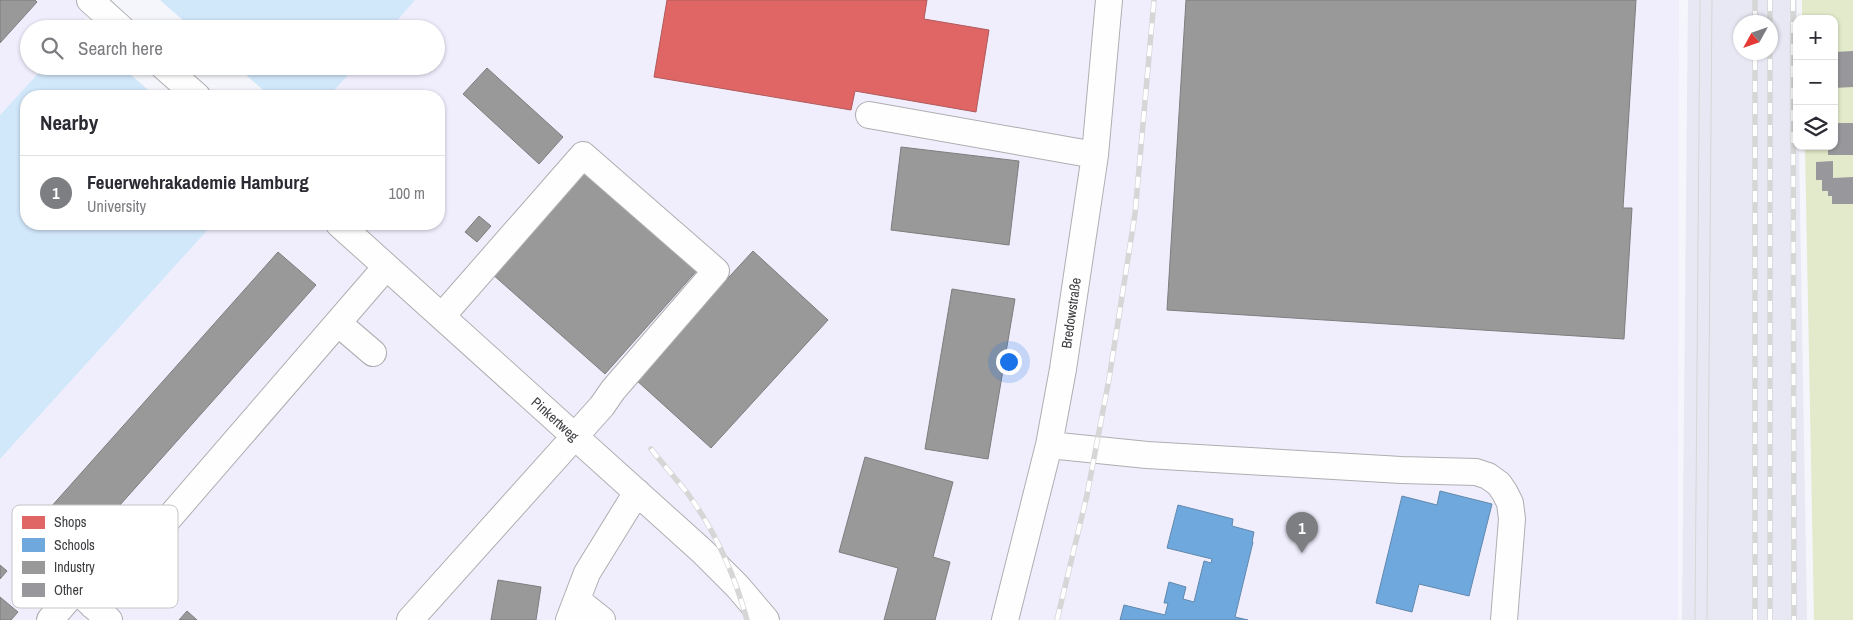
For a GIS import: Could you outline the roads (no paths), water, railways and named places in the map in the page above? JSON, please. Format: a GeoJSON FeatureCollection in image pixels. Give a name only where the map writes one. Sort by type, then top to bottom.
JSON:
{"type":"FeatureCollection","features":[{"type":"Feature","properties":{"kind":"street"},"geometry":{"type":"LineString","coordinates":[[90,0],[112,20]]}},
{"type":"Feature","properties":{"kind":"street","name":"Bredowstraße"},"geometry":{"type":"LineString","coordinates":[[1005,620],[1050,445],[1063,369],[1094,155],[1109,0]]}},
{"type":"Feature","properties":{"kind":"street"},"geometry":{"type":"LineString","coordinates":[[174,75],[190,90]]}},
{"type":"Feature","properties":{"kind":"street"},"geometry":{"type":"LineString","coordinates":[[868,115],[1094,155]]}},
{"type":"Feature","properties":{"kind":"street"},"geometry":{"type":"LineString","coordinates":[[410,620],[574,436],[716,271],[583,155],[442,316]]}},
{"type":"Feature","properties":{"kind":"street","name":"Pinkertweg"},"geometry":{"type":"LineString","coordinates":[[346,230],[702,551],[738,587],[766,620]]}},
{"type":"Feature","properties":{"kind":"street"},"geometry":{"type":"LineString","coordinates":[[178,519],[386,267]]}},
{"type":"Feature","properties":{"kind":"street"},"geometry":{"type":"LineString","coordinates":[[338,323],[373,353]]}},
{"type":"Feature","properties":{"kind":"street"},"geometry":{"type":"LineString","coordinates":[[1050,445],[1147,455],[1401,470],[1476,472],[1488,476],[1499,484],[1506,493],[1510,503],[1512,519],[1504,620]]}},
{"type":"Feature","properties":{"kind":"street"},"geometry":{"type":"LineString","coordinates":[[602,620],[573,610],[587,573],[636,492]]}},
{"type":"Feature","properties":{"kind":"street"},"geometry":{"type":"LineString","coordinates":[[50,620],[60,608]]}},
{"type":"Feature","properties":{"kind":"water"},"geometry":{"type":"Polygon","coordinates":[[[105,0],[415,0],[398,20],[87,20],[105,0]]]}},
{"type":"Feature","properties":{"kind":"water"},"geometry":{"type":"Polygon","coordinates":[[[37,75],[348,75],[334,90],[23,90],[37,75]]]}},
{"type":"Feature","properties":{"kind":"water"},"geometry":{"type":"Polygon","coordinates":[[[20,93],[20,230],[208,230],[0,459],[0,115],[20,93]]]}},
{"type":"Feature","properties":{"kind":"tram line"},"geometry":{"type":"LineString","coordinates":[[1695,620],[1700,0]]}},
{"type":"Feature","properties":{"kind":"tram line"},"geometry":{"type":"LineString","coordinates":[[1707,620],[1712,0]]}},
{"type":"Feature","properties":{"kind":"railway"},"geometry":{"type":"LineString","coordinates":[[1057,620],[1087,495],[1109,379],[1135,214],[1154,0]]}},
{"type":"Feature","properties":{"kind":"railway"},"geometry":{"type":"LineString","coordinates":[[1755,0],[1755,15]]}},
{"type":"Feature","properties":{"kind":"railway"},"geometry":{"type":"LineString","coordinates":[[1770,0],[1770,15]]}},
{"type":"Feature","properties":{"kind":"railway"},"geometry":{"type":"LineString","coordinates":[[1793,0],[1794,620]]}},
{"type":"Feature","properties":{"kind":"railway"},"geometry":{"type":"LineString","coordinates":[[1755,60],[1755,620]]}},
{"type":"Feature","properties":{"kind":"railway"},"geometry":{"type":"LineString","coordinates":[[1770,60],[1770,620]]}},
{"type":"Feature","properties":{"kind":"railway"},"geometry":{"type":"LineString","coordinates":[[651,449],[688,494],[707,523],[737,587],[747,620]]}},
{"type":"Feature","properties":{"kind":"place","name":"Feuerwehrakademie Hamburg"},"geometry":{"type":"Point","coordinates":[1302,553]}}]}
